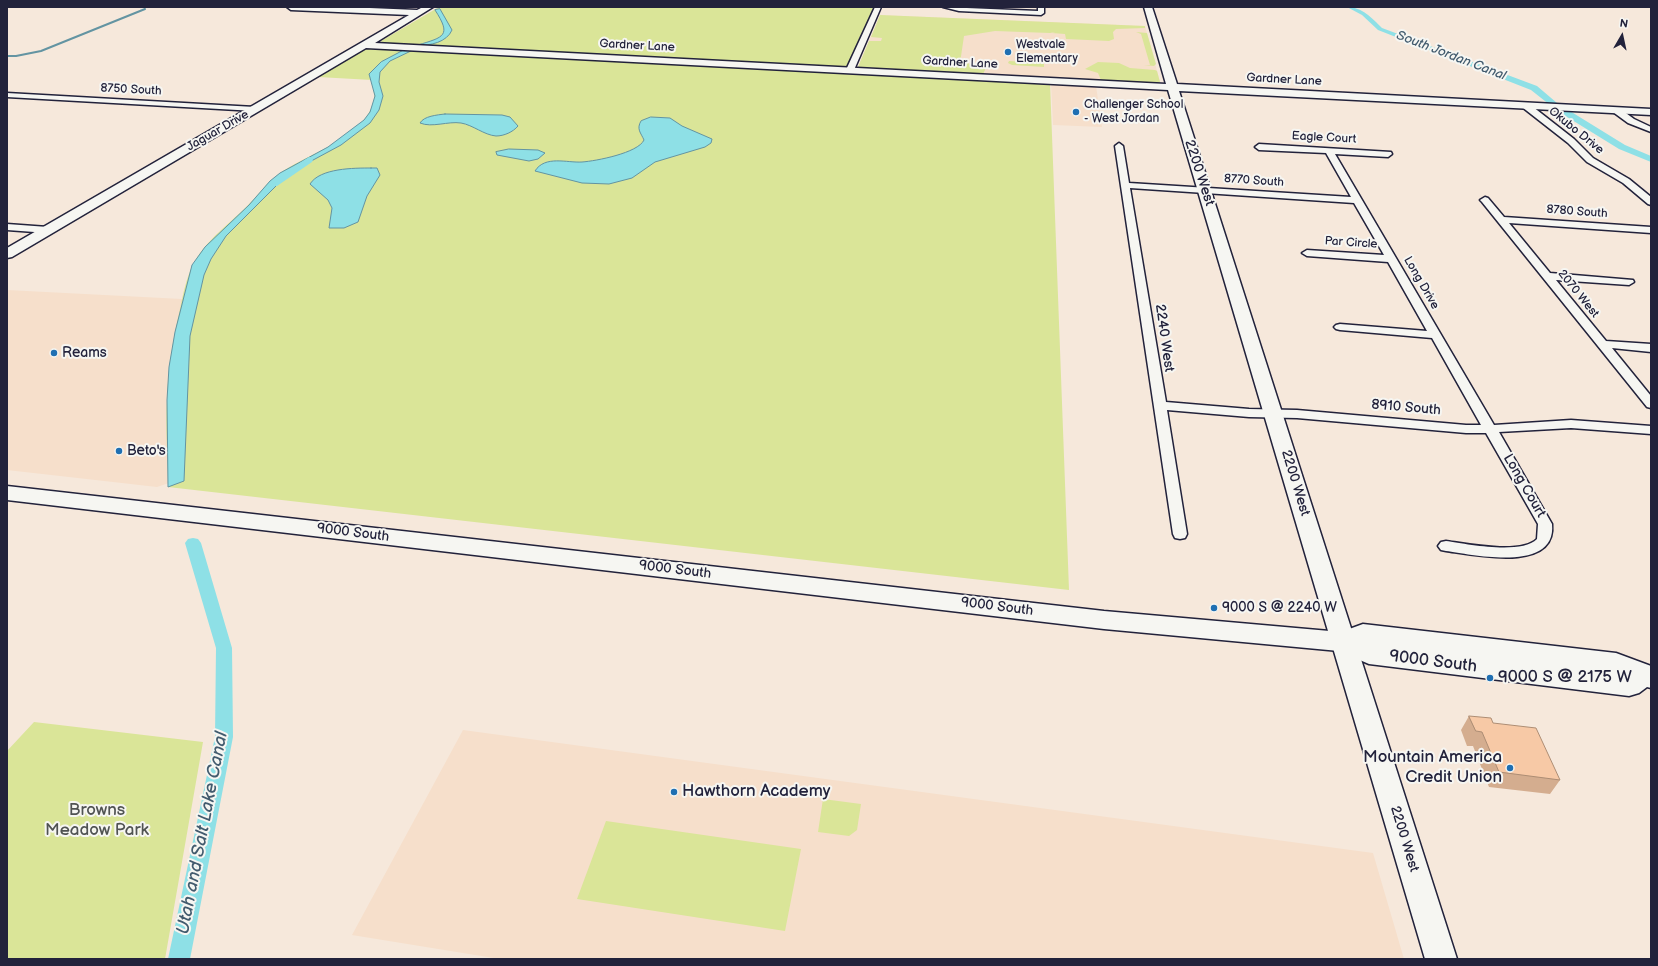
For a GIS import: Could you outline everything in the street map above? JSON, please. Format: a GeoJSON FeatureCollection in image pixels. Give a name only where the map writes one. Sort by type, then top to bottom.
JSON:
{"type":"FeatureCollection","features":[{"type":"Feature","properties":{"kind":"main road","name":"9000 South"},"geometry":{"type":"LineString","coordinates":[[7,493],[1089,618],[1343,642],[1369,654],[1629,685],[1647,676]]}},
{"type":"Feature","properties":{"kind":"street"},"geometry":{"type":"LineString","coordinates":[[291,7],[424,10]]}},
{"type":"Feature","properties":{"kind":"street"},"geometry":{"type":"LineString","coordinates":[[850,70],[878,7]]}},
{"type":"Feature","properties":{"kind":"street"},"geometry":{"type":"LineString","coordinates":[[947,7],[1041,10]]}},
{"type":"Feature","properties":{"kind":"street","name":"2200 West"},"geometry":{"type":"LineString","coordinates":[[1148,7],[1441,959]]}},
{"type":"Feature","properties":{"kind":"street","name":"Jaguar Drive"},"geometry":{"type":"LineString","coordinates":[[7,254],[424,10]]}},
{"type":"Feature","properties":{"kind":"street","name":"Gardner Lane"},"geometry":{"type":"LineString","coordinates":[[364,45],[1651,112]]}},
{"type":"Feature","properties":{"kind":"street","name":"8750 South"},"geometry":{"type":"LineString","coordinates":[[7,95],[255,109]]}},
{"type":"Feature","properties":{"kind":"street","name":"Okubo Drive"},"geometry":{"type":"LineString","coordinates":[[1525,105],[1571,141],[1590,160],[1626,180],[1651,202]]}},
{"type":"Feature","properties":{"kind":"street"},"geometry":{"type":"LineString","coordinates":[[1616,110],[1631,121],[1651,130]]}},
{"type":"Feature","properties":{"kind":"street","name":"2240 West"},"geometry":{"type":"LineString","coordinates":[[1119,146],[1180,534]]}},
{"type":"Feature","properties":{"kind":"street","name":"Eagle Court"},"geometry":{"type":"LineString","coordinates":[[1259,147],[1388,154]]}},
{"type":"Feature","properties":{"kind":"street","name":"Long Drive"},"geometry":{"type":"LineString","coordinates":[[1329,150],[1491,429]]}},
{"type":"Feature","properties":{"kind":"street","name":"8770 South"},"geometry":{"type":"LineString","coordinates":[[1126,185],[1358,200]]}},
{"type":"Feature","properties":{"kind":"street","name":"2070 West"},"geometry":{"type":"LineString","coordinates":[[1485,200],[1651,404]]}},
{"type":"Feature","properties":{"kind":"street","name":"8780 South"},"geometry":{"type":"LineString","coordinates":[[1502,220],[1651,230]]}},
{"type":"Feature","properties":{"kind":"street"},"geometry":{"type":"LineString","coordinates":[[7,227],[48,230]]}},
{"type":"Feature","properties":{"kind":"street","name":"Par Circle"},"geometry":{"type":"LineString","coordinates":[[1307,253],[1392,259]]}},
{"type":"Feature","properties":{"kind":"street"},"geometry":{"type":"LineString","coordinates":[[1547,276],[1629,282]]}},
{"type":"Feature","properties":{"kind":"street"},"geometry":{"type":"LineString","coordinates":[[1340,327],[1436,334]]}},
{"type":"Feature","properties":{"kind":"street"},"geometry":{"type":"LineString","coordinates":[[1603,344],[1651,348]]}},
{"type":"Feature","properties":{"kind":"street","name":"8910 South"},"geometry":{"type":"LineString","coordinates":[[1159,405],[1274,414],[1296,414],[1466,429],[1571,424],[1651,430]]}},
{"type":"Feature","properties":{"kind":"street","name":"Long Court"},"geometry":{"type":"LineString","coordinates":[[1446,546],[1506,552],[1524,551],[1537,546],[1544,540],[1546,524],[1491,429]]}},
{"type":"Feature","properties":{"kind":"shaded area","name":"Westvale Elementary"},"geometry":{"type":"Polygon","coordinates":[[[880,15],[1145,26],[1160,82],[858,67],[880,15]]]}},
{"type":"Feature","properties":{"kind":"shaded area","name":"Challenger School - West Jordan"},"geometry":{"type":"Polygon","coordinates":[[[1051,83],[1096,86],[1102,127],[1053,125],[1051,83]]]}},
{"type":"Feature","properties":{"kind":"shaded area"},"geometry":{"type":"Polygon","coordinates":[[[7,290],[182,299],[175,481],[157,487],[7,470],[7,290]]]}},
{"type":"Feature","properties":{"kind":"shaded area","name":"Hawthorn Academy"},"geometry":{"type":"Polygon","coordinates":[[[463,730],[1373,853],[1404,959],[500,959],[352,935],[463,730]]]}},
{"type":"Feature","properties":{"kind":"green space"},"geometry":{"type":"Polygon","coordinates":[[[439,7],[875,7],[861,34],[847,68],[1050,82],[1069,590],[168,487],[166,421],[170,365],[175,331],[188,275],[198,256],[211,240],[280,173],[335,143],[361,123],[370,111],[374,98],[372,80],[318,77],[369,46],[375,47],[382,43],[381,41],[439,7]]]}},
{"type":"Feature","properties":{"kind":"green space"},"geometry":{"type":"Polygon","coordinates":[[[880,15],[1145,26],[1145,28],[1116,29],[1113,32],[1114,39],[1109,41],[1066,39],[1065,34],[1052,33],[1055,32],[995,31],[964,36],[960,63],[997,65],[986,68],[983,74],[858,67],[869,41],[881,41],[882,38],[871,37],[880,15]]]}},
{"type":"Feature","properties":{"kind":"green space"},"geometry":{"type":"Polygon","coordinates":[[[1136,32],[1147,33],[1156,64],[1154,66],[1144,65],[1150,65],[1141,34],[1136,32]]]}},
{"type":"Feature","properties":{"kind":"green space"},"geometry":{"type":"Polygon","coordinates":[[[1032,60],[1044,60],[1044,67],[1012,65],[1008,63],[1009,61],[1026,62],[1032,60]]]}},
{"type":"Feature","properties":{"kind":"green space"},"geometry":{"type":"Polygon","coordinates":[[[1098,62],[1119,63],[1130,68],[1155,70],[1157,71],[1160,82],[1101,80],[1098,73],[1085,69],[1098,62]]]}},
{"type":"Feature","properties":{"kind":"green space","name":"Browns Meadow Park"},"geometry":{"type":"Polygon","coordinates":[[[34,722],[203,742],[165,959],[7,959],[7,751],[34,722]]]}},
{"type":"Feature","properties":{"kind":"green space"},"geometry":{"type":"Polygon","coordinates":[[[823,799],[861,804],[857,830],[849,836],[818,832],[823,799]]]}},
{"type":"Feature","properties":{"kind":"green space"},"geometry":{"type":"Polygon","coordinates":[[[606,821],[801,849],[785,931],[577,899],[606,821]]]}},
{"type":"Feature","properties":{"kind":"water"},"geometry":{"type":"Polygon","coordinates":[[[440,9],[452,30],[450,34],[438,42],[428,45],[418,45],[434,40],[443,34],[443,25],[435,10],[440,9]]]}},
{"type":"Feature","properties":{"kind":"water"},"geometry":{"type":"Polygon","coordinates":[[[406,49],[413,50],[390,61],[380,72],[379,82],[383,96],[379,110],[370,123],[341,145],[289,173],[226,236],[211,259],[204,275],[190,336],[184,481],[168,487],[167,400],[169,367],[175,332],[192,265],[205,247],[249,205],[270,181],[280,173],[328,147],[364,120],[370,112],[375,96],[369,74],[381,62],[406,49]]]}},
{"type":"Feature","properties":{"kind":"water"},"geometry":{"type":"Polygon","coordinates":[[[445,114],[502,115],[510,117],[518,126],[508,133],[496,136],[487,134],[461,123],[430,125],[420,123],[428,117],[445,114]]]}},
{"type":"Feature","properties":{"kind":"water"},"geometry":{"type":"Polygon","coordinates":[[[651,117],[670,118],[682,126],[712,139],[711,143],[705,147],[655,162],[632,178],[609,184],[582,183],[535,171],[539,166],[550,161],[582,162],[616,156],[634,149],[644,140],[639,129],[641,121],[651,117]]]}},
{"type":"Feature","properties":{"kind":"water"},"geometry":{"type":"Polygon","coordinates":[[[509,149],[538,150],[545,153],[538,159],[529,161],[497,155],[496,152],[509,149]]]}},
{"type":"Feature","properties":{"kind":"water"},"geometry":{"type":"Polygon","coordinates":[[[377,168],[380,175],[367,196],[358,222],[344,228],[329,228],[332,208],[328,200],[310,184],[321,175],[329,172],[347,169],[377,168]]]}},
{"type":"Feature","properties":{"kind":"building"},"geometry":{"type":"Polygon","coordinates":[[[1469,716],[1491,718],[1493,723],[1536,728],[1560,780],[1499,772],[1482,732],[1476,731],[1469,716]]]}},
{"type":"Feature","properties":{"kind":"waterway"},"geometry":{"type":"LineString","coordinates":[[367,7],[381,7]]}},
{"type":"Feature","properties":{"kind":"waterway","name":"South Jordan Canal"},"geometry":{"type":"LineString","coordinates":[[1350,7],[1364,14],[1380,29],[1534,88],[1553,103]]}},
{"type":"Feature","properties":{"kind":"waterway"},"geometry":{"type":"LineString","coordinates":[[7,56],[16,56],[41,51],[145,9]]}},
{"type":"Feature","properties":{"kind":"waterway","name":"South Jordan Canal"},"geometry":{"type":"LineString","coordinates":[[1562,110],[1622,147],[1651,159]]}},
{"type":"Feature","properties":{"kind":"waterway","name":"Utah and Salt Lake Canal"},"geometry":{"type":"LineString","coordinates":[[274,184],[309,160]]}},
{"type":"Feature","properties":{"kind":"waterway","name":"Utah and Salt Lake Canal"},"geometry":{"type":"LineString","coordinates":[[179,959],[224,737],[224,648],[193,543]]}},
{"type":"Feature","properties":{"kind":"place","name":"Westvale Elementary"},"geometry":{"type":"Point","coordinates":[1008,52]}},
{"type":"Feature","properties":{"kind":"place","name":"Challenger School - West Jordan"},"geometry":{"type":"Point","coordinates":[1076,112]}},
{"type":"Feature","properties":{"kind":"place","name":"Reams"},"geometry":{"type":"Point","coordinates":[54,353]}},
{"type":"Feature","properties":{"kind":"place","name":"Beto's"},"geometry":{"type":"Point","coordinates":[119,451]}},
{"type":"Feature","properties":{"kind":"place","name":"9000 S @ 2240 W"},"geometry":{"type":"Point","coordinates":[1214,608]}},
{"type":"Feature","properties":{"kind":"place","name":"9000 S @ 2175 W"},"geometry":{"type":"Point","coordinates":[1490,678]}},
{"type":"Feature","properties":{"kind":"place","name":"Mountain America Credit Union"},"geometry":{"type":"Point","coordinates":[1510,768]}},
{"type":"Feature","properties":{"kind":"place","name":"Hawthorn Academy"},"geometry":{"type":"Point","coordinates":[674,792]}}]}
